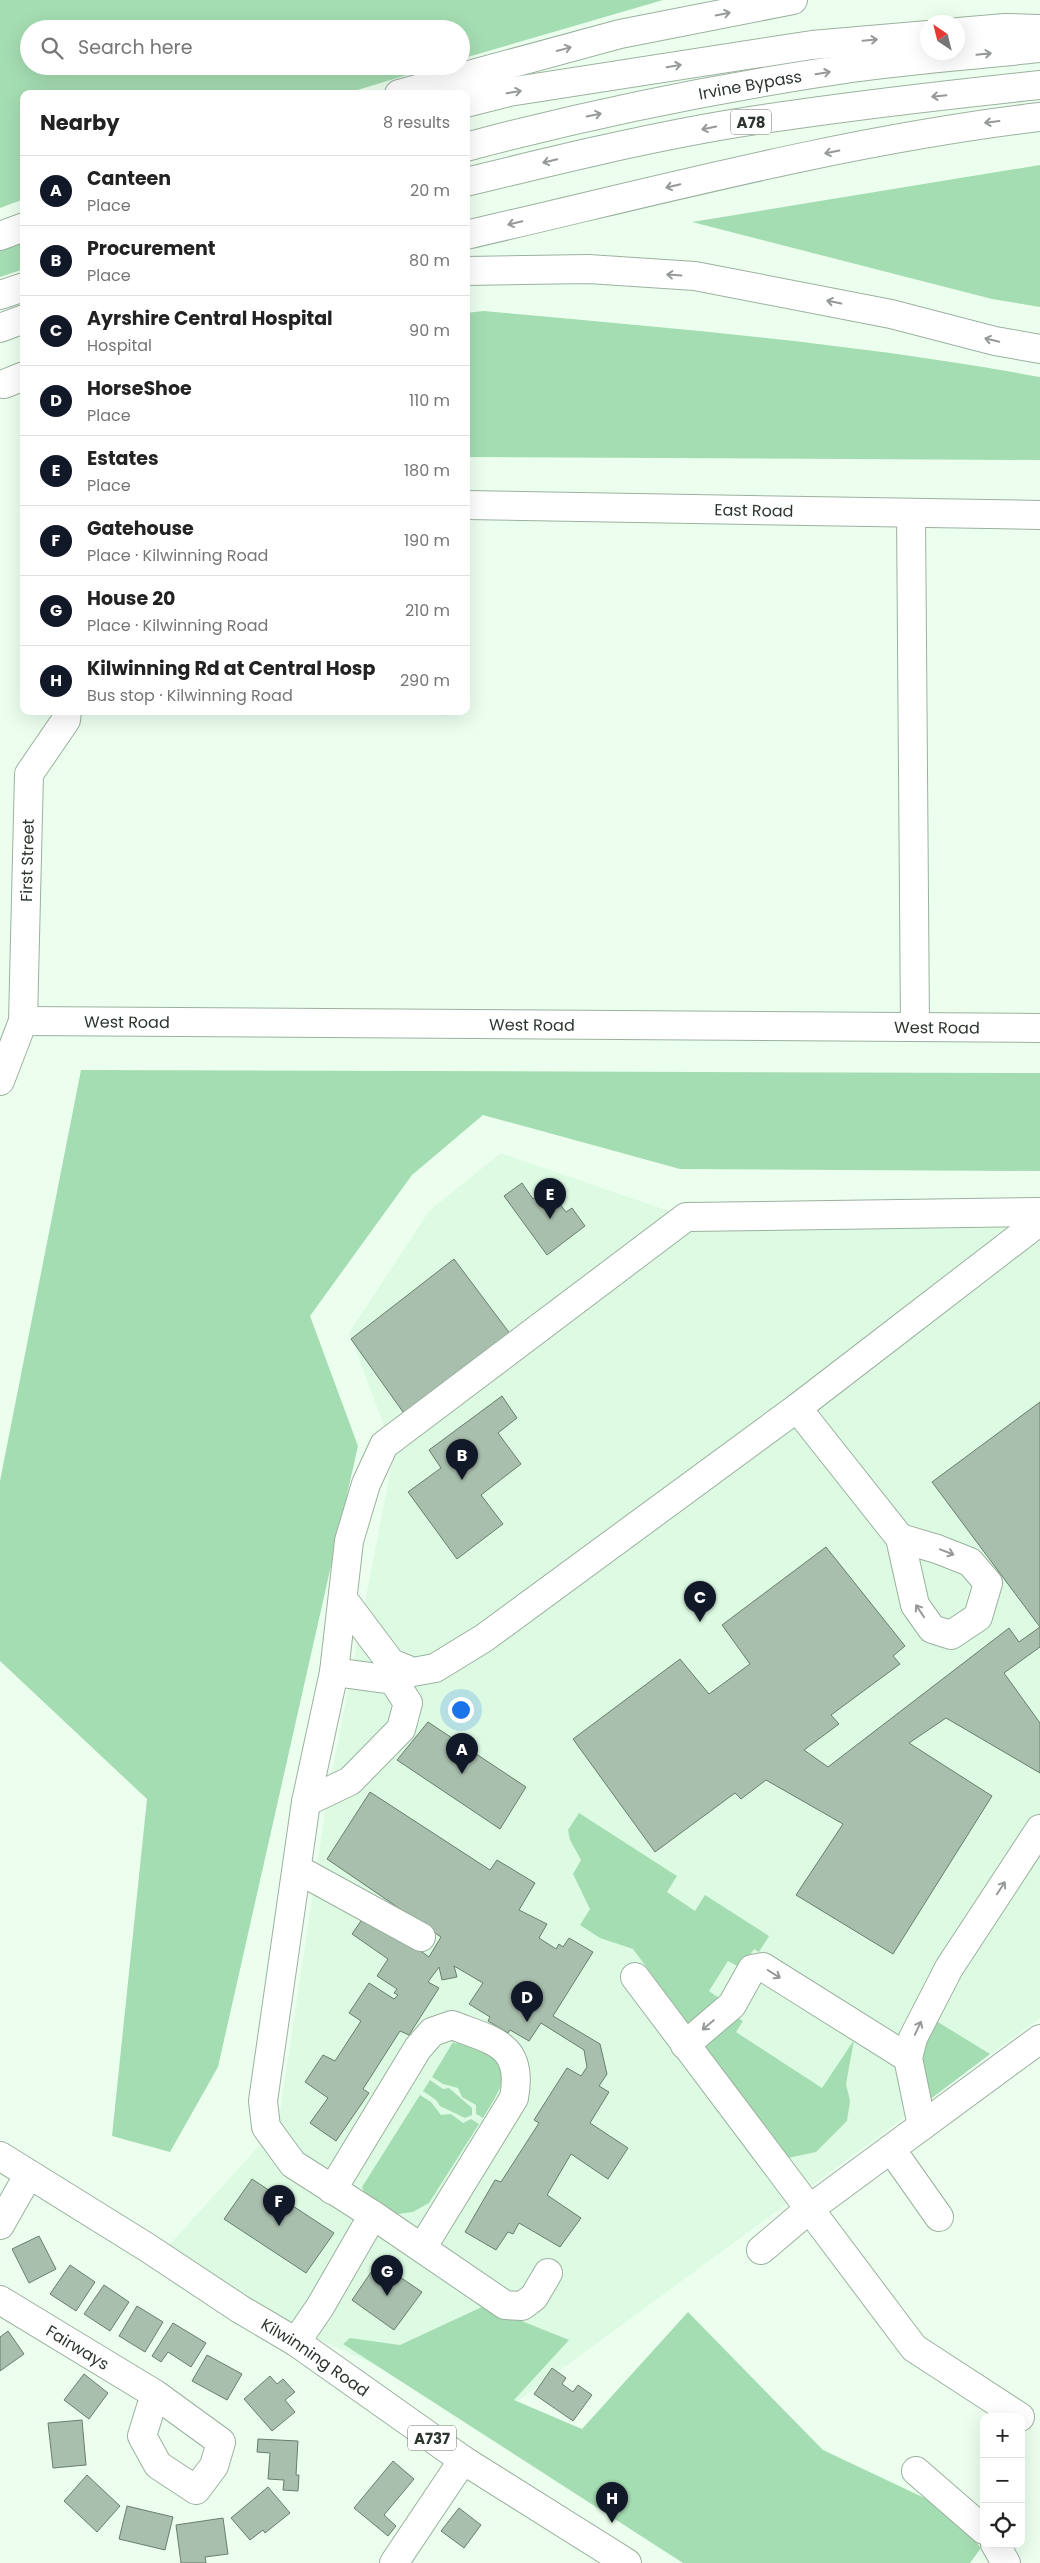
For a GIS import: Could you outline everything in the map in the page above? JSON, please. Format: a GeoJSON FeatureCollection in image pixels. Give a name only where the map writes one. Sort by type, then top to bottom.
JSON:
{"type":"FeatureCollection","features":[{"type":"Feature","properties":{"kind":"main road"},"geometry":{"type":"LineString","coordinates":[[470,75],[620,34],[793,0]]}},
{"type":"Feature","properties":{"kind":"main road"},"geometry":{"type":"LineString","coordinates":[[965,31],[1005,28],[1040,29]]}},
{"type":"Feature","properties":{"kind":"main road"},"geometry":{"type":"LineString","coordinates":[[470,101],[509,92],[802,46],[920,36]]}},
{"type":"Feature","properties":{"kind":"main road","name":"Irvine Bypass"},"geometry":{"type":"LineString","coordinates":[[470,146],[546,125],[703,93],[853,68],[1040,48]]}},
{"type":"Feature","properties":{"kind":"main road"},"geometry":{"type":"LineString","coordinates":[[414,90],[469,75]]}},
{"type":"Feature","properties":{"kind":"main road","name":"A78"},"geometry":{"type":"LineString","coordinates":[[470,181],[561,159],[725,125],[902,100],[1040,85]]}},
{"type":"Feature","properties":{"kind":"main road"},"geometry":{"type":"LineString","coordinates":[[470,234],[773,163],[965,126],[1040,117]]}},
{"type":"Feature","properties":{"kind":"main road"},"geometry":{"type":"LineString","coordinates":[[0,229],[20,221]]}},
{"type":"Feature","properties":{"kind":"main road"},"geometry":{"type":"LineString","coordinates":[[0,236],[20,228]]}},
{"type":"Feature","properties":{"kind":"main road"},"geometry":{"type":"LineString","coordinates":[[470,271],[588,269],[695,276],[882,312],[995,341],[1040,349]]}},
{"type":"Feature","properties":{"kind":"main road"},"geometry":{"type":"LineString","coordinates":[[0,295],[20,288]]}},
{"type":"Feature","properties":{"kind":"main road"},"geometry":{"type":"LineString","coordinates":[[0,328],[20,320]]}},
{"type":"Feature","properties":{"kind":"main road","name":"East Road"},"geometry":{"type":"LineString","coordinates":[[470,505],[1040,514]]}},
{"type":"Feature","properties":{"kind":"main road"},"geometry":{"type":"LineString","coordinates":[[911,512],[915,1027]]}},
{"type":"Feature","properties":{"kind":"main road","name":"First Street"},"geometry":{"type":"LineString","coordinates":[[23,1021],[28,774],[66,720],[66,715]]}},
{"type":"Feature","properties":{"kind":"main road"},"geometry":{"type":"LineString","coordinates":[[0,1080],[23,1021]]}},
{"type":"Feature","properties":{"kind":"main road","name":"West Road"},"geometry":{"type":"LineString","coordinates":[[23,1021],[1040,1028]]}},
{"type":"Feature","properties":{"kind":"main road"},"geometry":{"type":"LineString","coordinates":[[995,1256],[996,1212]]}},
{"type":"Feature","properties":{"kind":"main road"},"geometry":{"type":"LineString","coordinates":[[548,2273],[534,2297],[522,2306],[505,2304],[373,2215],[293,2164],[266,2127],[263,2101],[306,1802],[334,1672],[349,1541],[366,1484],[384,1445],[686,1216],[1040,1212]]}},
{"type":"Feature","properties":{"kind":"main road"},"geometry":{"type":"LineString","coordinates":[[343,1598],[391,1663],[413,1672],[435,1668],[484,1638],[796,1408],[1040,1221]]}},
{"type":"Feature","properties":{"kind":"main road"},"geometry":{"type":"LineString","coordinates":[[796,1408],[900,1538]]}},
{"type":"Feature","properties":{"kind":"main road"},"geometry":{"type":"LineString","coordinates":[[306,1802],[350,1781],[401,1729],[408,1703],[393,1680],[334,1672]]}},
{"type":"Feature","properties":{"kind":"main road"},"geometry":{"type":"LineString","coordinates":[[922,2126],[908,2058],[913,2038],[944,1976],[1040,1829]]}},
{"type":"Feature","properties":{"kind":"main road"},"geometry":{"type":"LineString","coordinates":[[296,1869],[421,1937]]}},
{"type":"Feature","properties":{"kind":"main road"},"geometry":{"type":"LineString","coordinates":[[685,2045],[732,2005],[752,1969],[762,1966],[908,2058]]}},
{"type":"Feature","properties":{"kind":"main road"},"geometry":{"type":"LineString","coordinates":[[635,1977],[808,2210],[914,2348],[1015,2413]]}},
{"type":"Feature","properties":{"kind":"main road"},"geometry":{"type":"LineString","coordinates":[[332,2190],[418,2048],[432,2032],[452,2025],[493,2040],[511,2056],[518,2078],[514,2098],[422,2248]]}},
{"type":"Feature","properties":{"kind":"main road"},"geometry":{"type":"LineString","coordinates":[[761,2250],[808,2210],[1040,2039]]}},
{"type":"Feature","properties":{"kind":"main road"},"geometry":{"type":"LineString","coordinates":[[891,2149],[939,2217]]}},
{"type":"Feature","properties":{"kind":"main road","name":"Kilwinning Road"},"geometry":{"type":"LineString","coordinates":[[0,2156],[296,2342],[463,2460],[627,2563]]}},
{"type":"Feature","properties":{"kind":"main road"},"geometry":{"type":"LineString","coordinates":[[0,2225],[29,2174]]}},
{"type":"Feature","properties":{"kind":"main road"},"geometry":{"type":"LineString","coordinates":[[296,2342],[373,2215]]}},
{"type":"Feature","properties":{"kind":"main road","name":"Fairways"},"geometry":{"type":"LineString","coordinates":[[0,2300],[155,2394]]}},
{"type":"Feature","properties":{"kind":"main road"},"geometry":{"type":"LineString","coordinates":[[1025,2420],[1040,2430]]}},
{"type":"Feature","properties":{"kind":"main road"},"geometry":{"type":"LineString","coordinates":[[394,2563],[463,2460]]}},
{"type":"Feature","properties":{"kind":"main road"},"geometry":{"type":"LineString","coordinates":[[916,2471],[980,2527]]}},
{"type":"Feature","properties":{"kind":"main road"},"geometry":{"type":"LineString","coordinates":[[997,2548],[1006,2563]]}},
{"type":"Feature","properties":{"kind":"shaded area"},"geometry":{"type":"Polygon","coordinates":[[[501,1153],[686,1217],[1040,1217],[1040,2018],[495,2418],[151,2265],[278,2125],[328,1793],[394,1452],[349,1333],[429,1211],[501,1153]]]}},
{"type":"Feature","properties":{"kind":"green space"},"geometry":{"type":"Polygon","coordinates":[[[0,0],[663,0],[470,56],[470,20],[20,20],[20,75],[407,75],[357,90],[20,90],[20,200],[0,208],[0,0]]]}},
{"type":"Feature","properties":{"kind":"green space"},"geometry":{"type":"Polygon","coordinates":[[[1040,165],[1040,307],[992,299],[692,222],[1040,165]]]}},
{"type":"Feature","properties":{"kind":"green space"},"geometry":{"type":"Polygon","coordinates":[[[20,242],[20,270],[0,277],[0,249],[20,242]]]}},
{"type":"Feature","properties":{"kind":"green space"},"geometry":{"type":"Polygon","coordinates":[[[484,311],[693,330],[902,355],[1040,377],[1040,460],[470,457],[470,313],[484,311]]]}},
{"type":"Feature","properties":{"kind":"green space"},"geometry":{"type":"Polygon","coordinates":[[[81,1070],[1040,1073],[1040,1171],[680,1169],[483,1115],[412,1175],[310,1316],[358,1446],[218,2067],[170,2152],[112,2136],[147,1799],[0,1661],[0,1481],[81,1070]]]}},
{"type":"Feature","properties":{"kind":"green space"},"geometry":{"type":"Polygon","coordinates":[[[579,1813],[677,1876],[667,1892],[695,1911],[705,1895],[769,1936],[759,1952],[754,1949],[741,1968],[728,1961],[709,1991],[722,2000],[688,2024],[633,1949],[600,1938],[580,1925],[590,1909],[573,1874],[581,1860],[570,1840],[568,1830],[579,1813]]]}},
{"type":"Feature","properties":{"kind":"green space"},"geometry":{"type":"Polygon","coordinates":[[[733,2015],[743,2021],[736,2032],[822,2088],[854,2040],[846,2084],[850,2101],[847,2121],[816,2152],[788,2158],[699,2041],[733,2015]]]}},
{"type":"Feature","properties":{"kind":"green space"},"geometry":{"type":"Polygon","coordinates":[[[933,2019],[990,2054],[924,2104],[922,2061],[933,2019]]]}},
{"type":"Feature","properties":{"kind":"green space"},"geometry":{"type":"Polygon","coordinates":[[[461,2037],[490,2055],[499,2062],[503,2069],[504,2077],[500,2087],[483,2118],[476,2114],[476,2105],[462,2097],[458,2088],[443,2084],[432,2077],[453,2042],[456,2044],[461,2037]]]}},
{"type":"Feature","properties":{"kind":"green space"},"geometry":{"type":"Polygon","coordinates":[[[430,2080],[443,2089],[449,2088],[472,2108],[472,2115],[465,2118],[440,2106],[436,2100],[423,2091],[430,2080]]]}},
{"type":"Feature","properties":{"kind":"green space"},"geometry":{"type":"Polygon","coordinates":[[[420,2095],[431,2102],[441,2115],[451,2114],[463,2123],[471,2119],[479,2124],[429,2203],[413,2212],[386,2213],[367,2200],[362,2187],[420,2095]]]}},
{"type":"Feature","properties":{"kind":"green space"},"geometry":{"type":"Polygon","coordinates":[[[484,2306],[569,2340],[514,2400],[582,2429],[688,2312],[823,2450],[950,2510],[981,2548],[970,2563],[683,2563],[343,2344],[350,2338],[400,2345],[484,2306]]]}},
{"type":"Feature","properties":{"kind":"building"},"geometry":{"type":"Polygon","coordinates":[[[522,1183],[533,1199],[548,1189],[566,1212],[572,1208],[585,1226],[547,1255],[504,1196],[522,1183]]]}},
{"type":"Feature","properties":{"kind":"building"},"geometry":{"type":"Polygon","coordinates":[[[454,1259],[514,1339],[408,1419],[351,1339],[454,1259]]]}},
{"type":"Feature","properties":{"kind":"building"},"geometry":{"type":"Polygon","coordinates":[[[502,1396],[517,1418],[498,1433],[521,1464],[481,1495],[503,1524],[457,1559],[408,1492],[441,1468],[429,1450],[502,1396]]]}},
{"type":"Feature","properties":{"kind":"building"},"geometry":{"type":"Polygon","coordinates":[[[1040,1402],[1040,1627],[932,1482],[1040,1402]]]}},
{"type":"Feature","properties":{"kind":"building"},"geometry":{"type":"Polygon","coordinates":[[[826,1547],[905,1646],[893,1656],[900,1664],[831,1715],[839,1724],[804,1750],[828,1767],[1009,1628],[1019,1642],[1040,1627],[1040,1647],[1004,1673],[1040,1723],[1040,1773],[946,1718],[909,1743],[992,1796],[893,1954],[796,1895],[843,1824],[766,1780],[741,1799],[735,1793],[655,1852],[573,1739],[680,1659],[709,1694],[750,1664],[722,1625],[826,1547]]]}},
{"type":"Feature","properties":{"kind":"building"},"geometry":{"type":"Polygon","coordinates":[[[428,1722],[526,1787],[500,1829],[397,1760],[428,1722]]]}},
{"type":"Feature","properties":{"kind":"building"},"geometry":{"type":"Polygon","coordinates":[[[370,1792],[490,1870],[497,1860],[535,1883],[519,1910],[547,1924],[539,1938],[556,1949],[559,1944],[563,1947],[569,1938],[593,1952],[553,2016],[600,2044],[607,2074],[599,2086],[609,2092],[590,2123],[628,2148],[608,2179],[571,2154],[547,2195],[581,2218],[560,2247],[519,2223],[513,2234],[508,2232],[496,2250],[465,2232],[495,2180],[501,2182],[539,2123],[534,2120],[567,2068],[581,2076],[587,2067],[584,2050],[541,2023],[529,2041],[510,2030],[508,2033],[488,2021],[490,2017],[469,2004],[483,1983],[454,1966],[457,1977],[442,1980],[439,1967],[428,1982],[439,1988],[409,2035],[400,2031],[363,2089],[369,2093],[336,2141],[310,2123],[328,2098],[305,2082],[323,2055],[335,2061],[361,2021],[349,2013],[369,1983],[394,1999],[398,1995],[394,1993],[397,1989],[377,1976],[388,1959],[352,1934],[363,1918],[392,1931],[429,1957],[441,1937],[327,1859],[370,1792]]]}},
{"type":"Feature","properties":{"kind":"building"},"geometry":{"type":"Polygon","coordinates":[[[252,2179],[334,2233],[306,2273],[224,2219],[252,2179]]]}},
{"type":"Feature","properties":{"kind":"building"},"geometry":{"type":"Polygon","coordinates":[[[39,2236],[56,2269],[29,2283],[12,2249],[39,2236]]]}},
{"type":"Feature","properties":{"kind":"building"},"geometry":{"type":"Polygon","coordinates":[[[378,2262],[422,2292],[394,2330],[352,2300],[378,2262]]]}},
{"type":"Feature","properties":{"kind":"building"},"geometry":{"type":"Polygon","coordinates":[[[70,2265],[95,2282],[76,2311],[50,2294],[70,2265]]]}},
{"type":"Feature","properties":{"kind":"building"},"geometry":{"type":"Polygon","coordinates":[[[104,2285],[129,2302],[110,2331],[84,2314],[104,2285]]]}},
{"type":"Feature","properties":{"kind":"building"},"geometry":{"type":"Polygon","coordinates":[[[137,2306],[163,2322],[145,2352],[119,2336],[137,2306]]]}},
{"type":"Feature","properties":{"kind":"building"},"geometry":{"type":"Polygon","coordinates":[[[173,2323],[206,2343],[191,2367],[168,2352],[161,2362],[152,2356],[173,2323]]]}},
{"type":"Feature","properties":{"kind":"building"},"geometry":{"type":"Polygon","coordinates":[[[8,2331],[24,2354],[0,2371],[0,2337],[8,2331]]]}},
{"type":"Feature","properties":{"kind":"building"},"geometry":{"type":"Polygon","coordinates":[[[207,2355],[242,2374],[227,2400],[192,2381],[207,2355]]]}},
{"type":"Feature","properties":{"kind":"building"},"geometry":{"type":"Polygon","coordinates":[[[552,2368],[566,2378],[562,2384],[573,2392],[578,2385],[592,2395],[573,2421],[534,2394],[552,2368]]]}},
{"type":"Feature","properties":{"kind":"building"},"geometry":{"type":"Polygon","coordinates":[[[84,2374],[108,2393],[89,2419],[64,2400],[84,2374]]]}},
{"type":"Feature","properties":{"kind":"building"},"geometry":{"type":"Polygon","coordinates":[[[270,2376],[277,2384],[283,2379],[295,2392],[285,2400],[295,2412],[272,2431],[244,2399],[270,2376]]]}},
{"type":"Feature","properties":{"kind":"building"},"geometry":{"type":"Polygon","coordinates":[[[82,2420],[86,2465],[53,2468],[48,2423],[82,2420]]]}},
{"type":"Feature","properties":{"kind":"building"},"geometry":{"type":"Polygon","coordinates":[[[258,2439],[298,2441],[296,2475],[299,2475],[298,2491],[283,2490],[284,2480],[268,2479],[270,2453],[257,2452],[258,2439]]]}},
{"type":"Feature","properties":{"kind":"building"},"geometry":{"type":"Polygon","coordinates":[[[393,2461],[414,2479],[384,2515],[396,2526],[388,2536],[354,2508],[393,2461]]]}},
{"type":"Feature","properties":{"kind":"building"},"geometry":{"type":"Polygon","coordinates":[[[87,2475],[120,2506],[97,2532],[64,2501],[87,2475]]]}},
{"type":"Feature","properties":{"kind":"building"},"geometry":{"type":"Polygon","coordinates":[[[268,2487],[290,2513],[265,2533],[263,2530],[250,2540],[231,2518],[268,2487]]]}},
{"type":"Feature","properties":{"kind":"building"},"geometry":{"type":"Polygon","coordinates":[[[127,2506],[173,2517],[165,2550],[119,2539],[127,2506]]]}},
{"type":"Feature","properties":{"kind":"building"},"geometry":{"type":"Polygon","coordinates":[[[459,2508],[481,2525],[464,2548],[441,2531],[459,2508]]]}},
{"type":"Feature","properties":{"kind":"building"},"geometry":{"type":"Polygon","coordinates":[[[223,2518],[228,2554],[205,2557],[206,2563],[181,2563],[176,2525],[223,2518]]]}},
{"type":"Feature","properties":{"kind":"place","name":"Estates"},"geometry":{"type":"Point","coordinates":[550,1219]}},
{"type":"Feature","properties":{"kind":"place","name":"Procurement"},"geometry":{"type":"Point","coordinates":[462,1480]}},
{"type":"Feature","properties":{"kind":"place","name":"Ayrshire Central Hospital"},"geometry":{"type":"Point","coordinates":[700,1622]}},
{"type":"Feature","properties":{"kind":"place","name":"Canteen"},"geometry":{"type":"Point","coordinates":[462,1774]}},
{"type":"Feature","properties":{"kind":"place","name":"HorseShoe"},"geometry":{"type":"Point","coordinates":[527,2022]}},
{"type":"Feature","properties":{"kind":"place","name":"Gatehouse"},"geometry":{"type":"Point","coordinates":[279,2226]}},
{"type":"Feature","properties":{"kind":"place","name":"House 20"},"geometry":{"type":"Point","coordinates":[387,2296]}},
{"type":"Feature","properties":{"kind":"place","name":"Kilwinning Rd at Central Hosp"},"geometry":{"type":"Point","coordinates":[612,2523]}}]}
